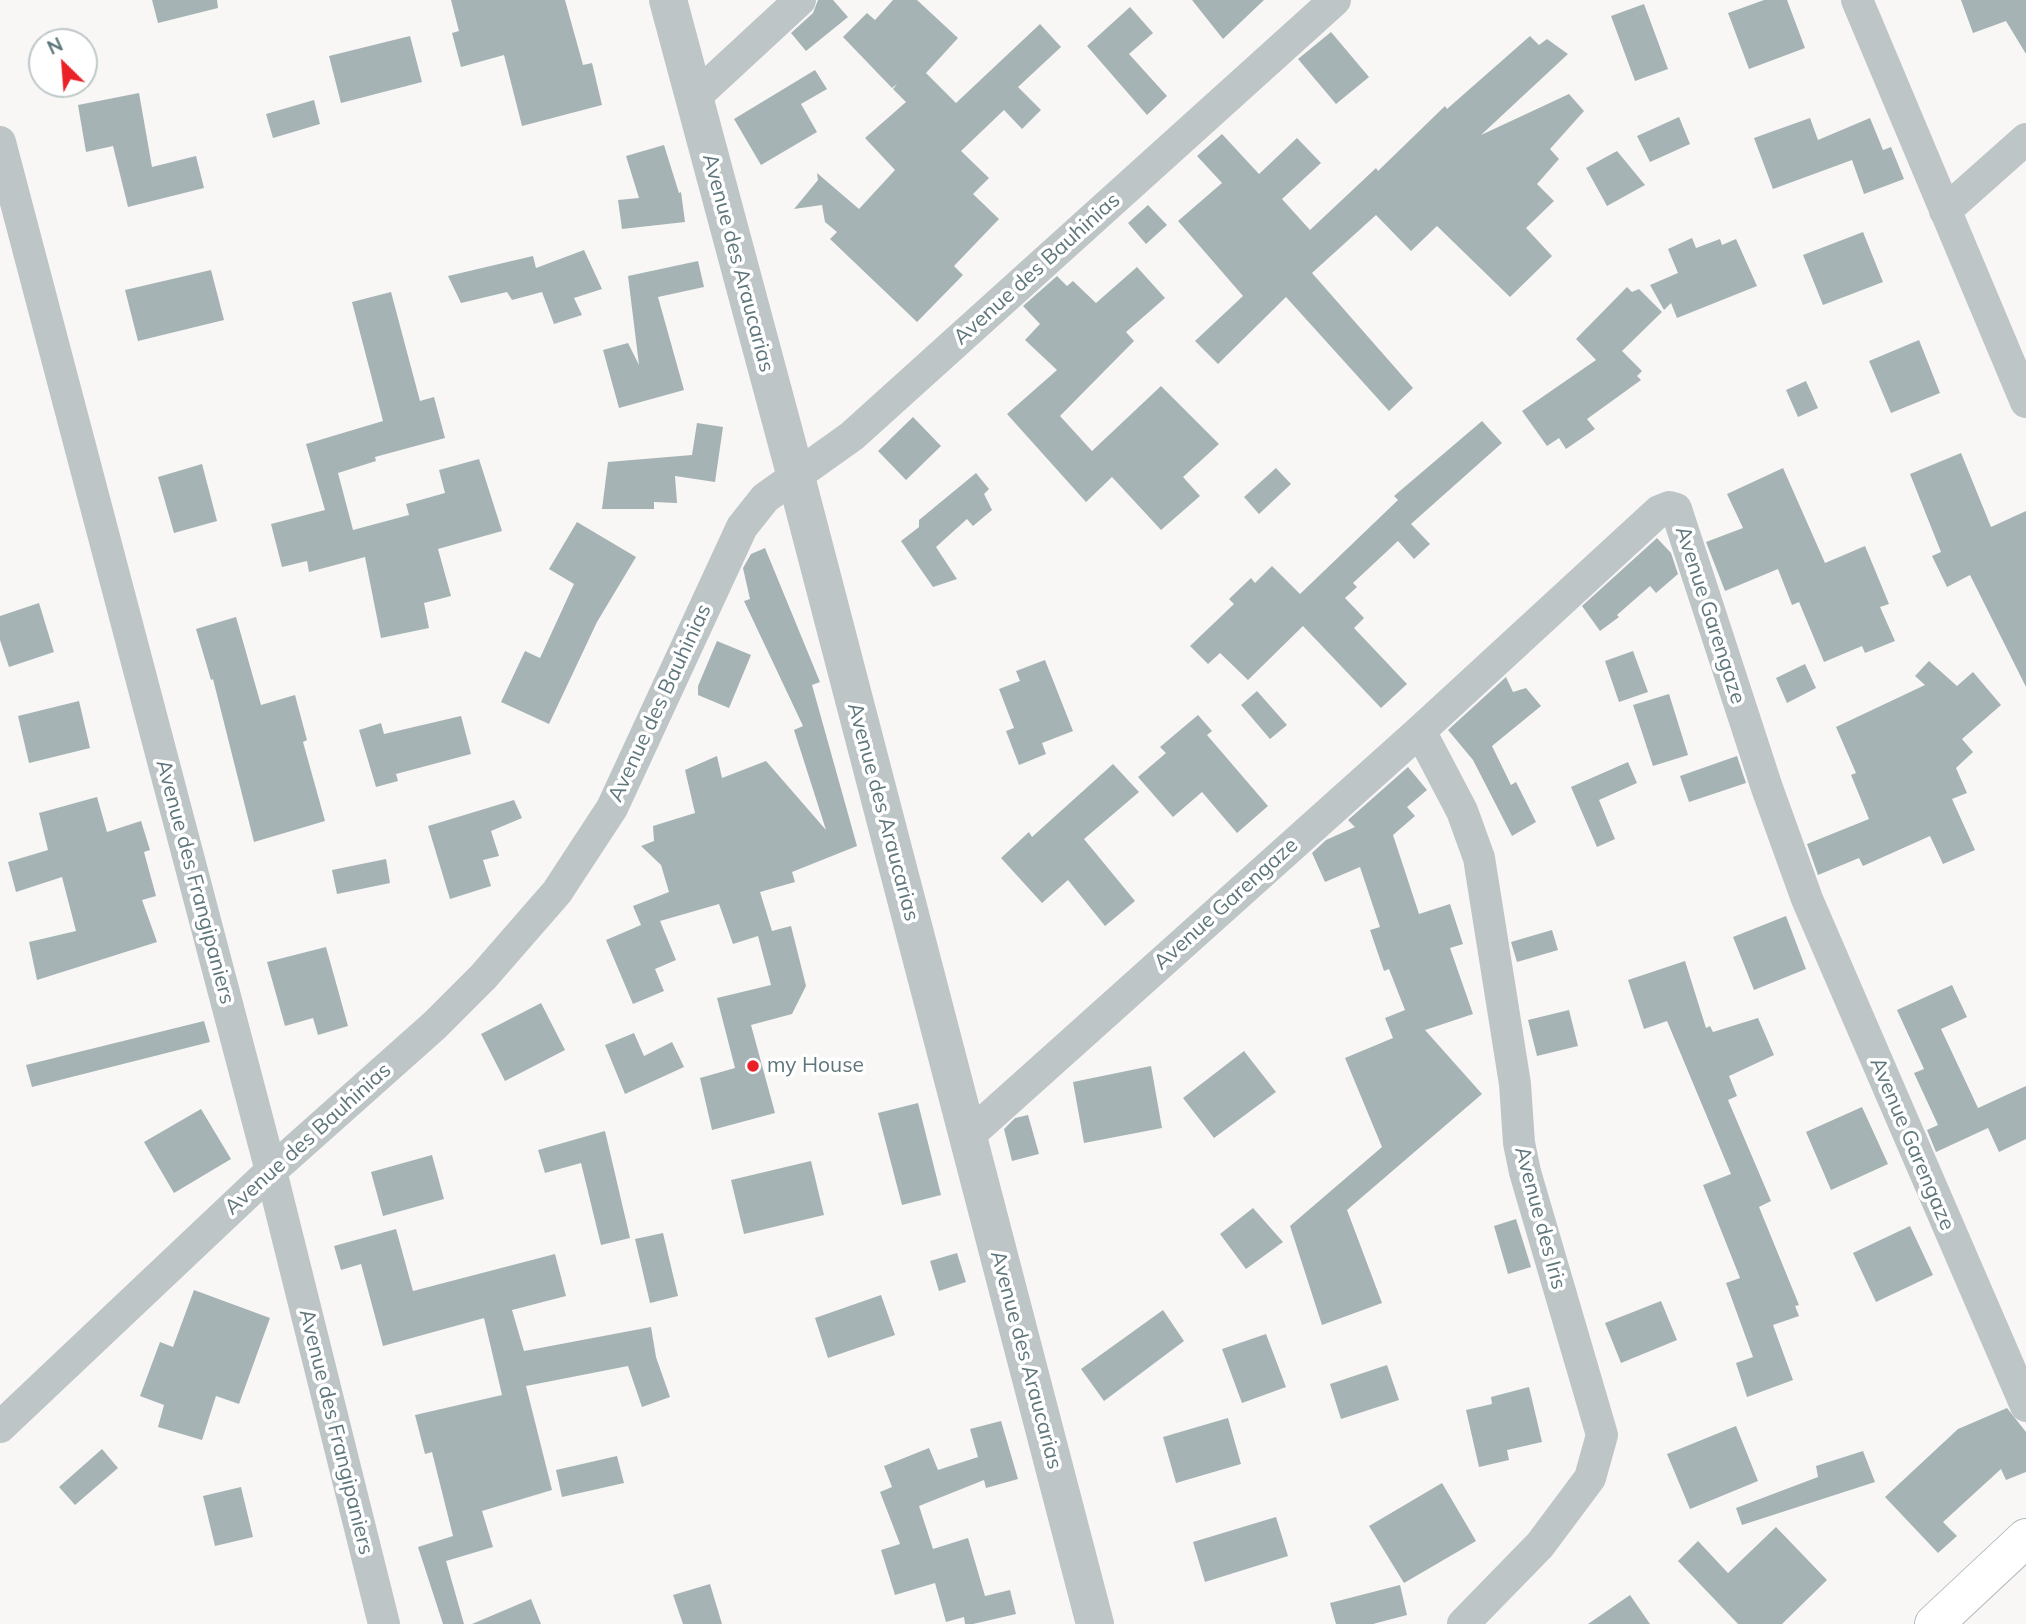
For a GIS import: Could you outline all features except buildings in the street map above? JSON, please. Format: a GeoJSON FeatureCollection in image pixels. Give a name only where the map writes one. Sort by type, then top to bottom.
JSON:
{"type":"FeatureCollection","features":[{"type":"Feature","properties":{"kind":"main road"},"geometry":{"type":"LineString","coordinates":[[1934,1624],[2026,1538]]}},
{"type":"Feature","properties":{"kind":"street","name":"Avenue des Araucarias"},"geometry":{"type":"LineString","coordinates":[[668,0],[796,477],[1095,1624]]}},
{"type":"Feature","properties":{"kind":"street"},"geometry":{"type":"LineString","coordinates":[[694,98],[800,0]]}},
{"type":"Feature","properties":{"kind":"street","name":"Avenue des Bauhinias"},"geometry":{"type":"LineString","coordinates":[[0,1427],[271,1171],[435,1025],[483,977],[556,892],[612,808],[742,527],[765,498],[852,436],[1335,0]]}},
{"type":"Feature","properties":{"kind":"street"},"geometry":{"type":"LineString","coordinates":[[1857,0],[2026,402]]}},
{"type":"Feature","properties":{"kind":"street"},"geometry":{"type":"LineString","coordinates":[[1945,211],[2026,139]]}},
{"type":"Feature","properties":{"kind":"street","name":"Avenue des Frangipaniers"},"geometry":{"type":"LineString","coordinates":[[0,142],[271,1171],[384,1624]]}},
{"type":"Feature","properties":{"kind":"street","name":"Avenue Garengaze"},"geometry":{"type":"LineString","coordinates":[[967,1137],[1420,731],[1659,511],[1669,507],[1676,509],[1767,788],[1807,899],[2026,1406]]}},
{"type":"Feature","properties":{"kind":"street","name":"Avenue des Iris"},"geometry":{"type":"LineString","coordinates":[[1420,731],[1462,811],[1479,858],[1515,1084],[1519,1143],[1525,1172],[1602,1435],[1595,1466],[1582,1489],[1540,1545],[1463,1624]]}},
{"type":"Feature","properties":{"kind":"place","name":"my House"},"geometry":{"type":"Point","coordinates":[753,1066]}}]}
